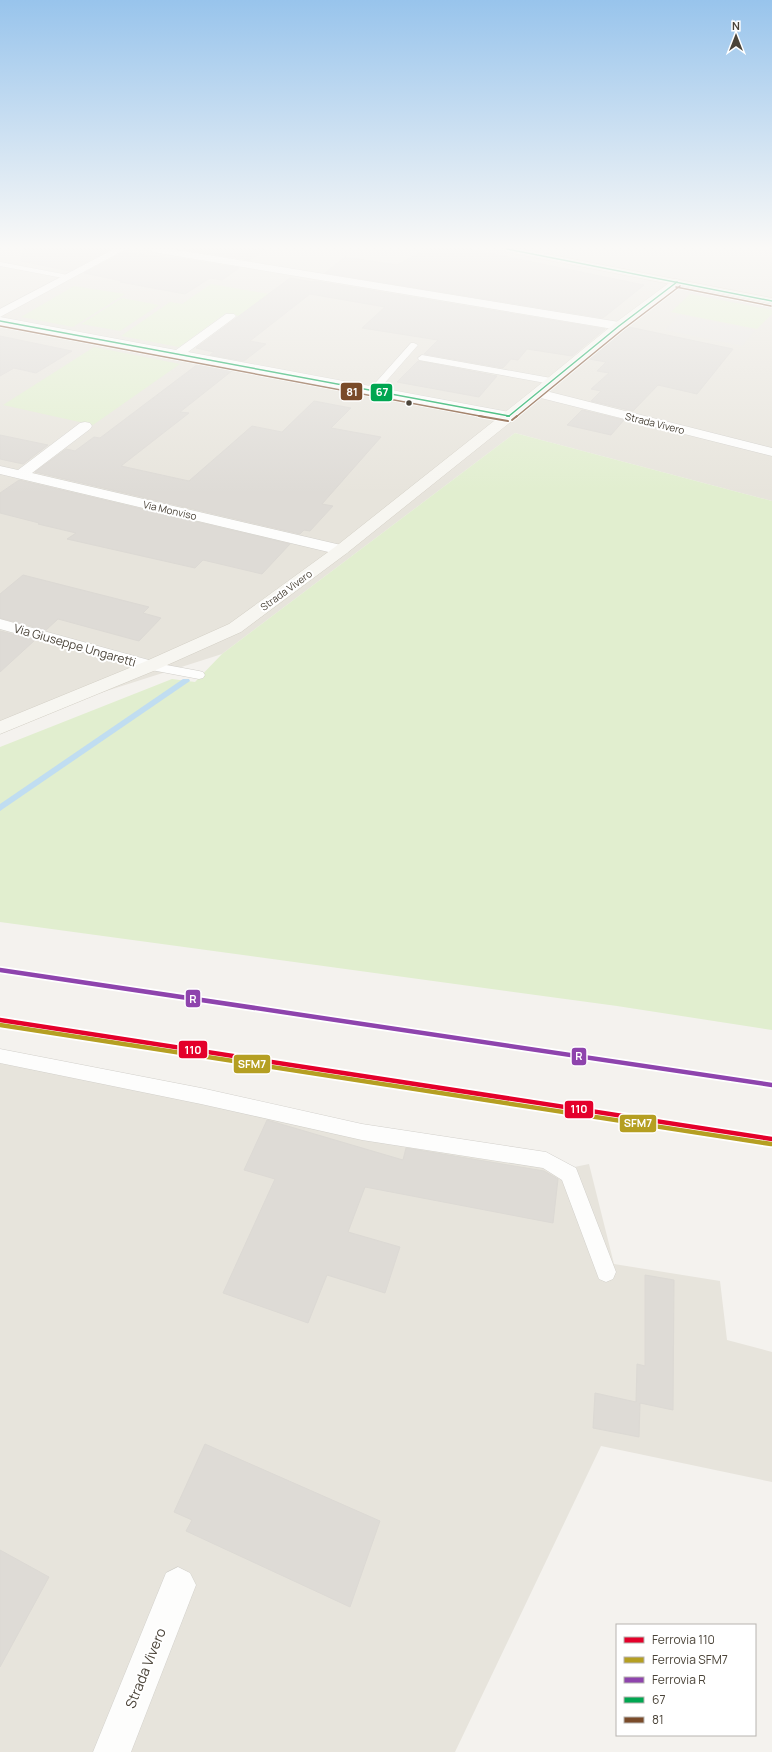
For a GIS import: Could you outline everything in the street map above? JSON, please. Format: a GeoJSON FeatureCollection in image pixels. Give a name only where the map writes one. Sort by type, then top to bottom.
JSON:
{"type":"FeatureCollection","features":[{"type":"Feature","properties":{"kind":"street"},"geometry":{"type":"LineString","coordinates":[[51,331],[372,392],[509,416]]}},
{"type":"Feature","properties":{"kind":"street"},"geometry":{"type":"LineString","coordinates":[[177,355],[210,331]]}},
{"type":"Feature","properties":{"kind":"street","name":"Strada Vivero"},"geometry":{"type":"LineString","coordinates":[[0,728],[150,666],[235,628],[341,550],[538,393],[613,331]]}},
{"type":"Feature","properties":{"kind":"street","name":"Strada Vivero"},"geometry":{"type":"LineString","coordinates":[[538,393],[772,452]]}},
{"type":"Feature","properties":{"kind":"street"},"geometry":{"type":"LineString","coordinates":[[20,475],[85,426]]}},
{"type":"Feature","properties":{"kind":"street","name":"Via Monviso"},"geometry":{"type":"LineString","coordinates":[[0,470],[341,550]]}},
{"type":"Feature","properties":{"kind":"street","name":"Via Giuseppe Ungaretti"},"geometry":{"type":"LineString","coordinates":[[0,624],[150,666]]}},
{"type":"Feature","properties":{"kind":"street","name":"Strada Vivero"},"geometry":{"type":"LineString","coordinates":[[112,1752],[178,1585]]}},
{"type":"Feature","properties":{"kind":"lane"},"geometry":{"type":"LineString","coordinates":[[372,392],[414,345]]}},
{"type":"Feature","properties":{"kind":"lane"},"geometry":{"type":"LineString","coordinates":[[422,358],[551,381]]}},
{"type":"Feature","properties":{"kind":"lane"},"geometry":{"type":"LineString","coordinates":[[150,666],[199,675]]}},
{"type":"Feature","properties":{"kind":"lane"},"geometry":{"type":"LineString","coordinates":[[0,1056],[201,1096],[362,1132],[546,1160],[569,1174],[606,1272]]}},
{"type":"Feature","properties":{"kind":"shaded area"},"geometry":{"type":"Polygon","coordinates":[[[0,331],[772,331],[772,501],[515,433],[222,654],[0,725],[0,331]]]}},
{"type":"Feature","properties":{"kind":"shaded area"},"geometry":{"type":"Polygon","coordinates":[[[669,331],[754,331],[742,346],[669,331]]]}},
{"type":"Feature","properties":{"kind":"shaded area"},"geometry":{"type":"Polygon","coordinates":[[[0,1063],[560,1170],[589,1164],[614,1264],[720,1281],[727,1340],[772,1352],[772,1482],[601,1446],[455,1752],[0,1752],[0,1063]]]}},
{"type":"Feature","properties":{"kind":"green space"},"geometry":{"type":"Polygon","coordinates":[[[129,331],[201,331],[179,347],[121,336],[129,331]]]}},
{"type":"Feature","properties":{"kind":"green space"},"geometry":{"type":"Polygon","coordinates":[[[94,347],[180,364],[93,425],[3,405],[94,347]]]}},
{"type":"Feature","properties":{"kind":"green space"},"geometry":{"type":"Polygon","coordinates":[[[515,433],[772,501],[772,1030],[617,1006],[0,922],[0,747],[172,679],[195,682],[222,654],[515,433]]]}},
{"type":"Feature","properties":{"kind":"building"},"geometry":{"type":"Polygon","coordinates":[[[219,331],[263,331],[250,341],[266,344],[244,361],[210,355],[214,352],[196,348],[219,331]]]}},
{"type":"Feature","properties":{"kind":"building"},"geometry":{"type":"Polygon","coordinates":[[[379,331],[603,331],[572,356],[527,349],[518,360],[511,359],[503,368],[424,354],[438,340],[379,331]]]}},
{"type":"Feature","properties":{"kind":"building"},"geometry":{"type":"Polygon","coordinates":[[[624,331],[647,331],[733,349],[697,394],[658,385],[633,411],[591,401],[601,391],[591,389],[609,373],[597,371],[606,362],[589,359],[624,331]]]}},
{"type":"Feature","properties":{"kind":"building"},"geometry":{"type":"Polygon","coordinates":[[[0,336],[72,351],[36,373],[14,368],[0,376],[0,336]]]}},
{"type":"Feature","properties":{"kind":"building"},"geometry":{"type":"Polygon","coordinates":[[[418,361],[497,376],[479,397],[397,382],[418,361]]]}},
{"type":"Feature","properties":{"kind":"building"},"geometry":{"type":"Polygon","coordinates":[[[198,364],[233,370],[180,412],[189,413],[121,466],[189,481],[252,426],[282,432],[314,401],[351,408],[331,428],[381,437],[322,504],[333,506],[310,531],[304,530],[300,534],[35,472],[66,449],[75,451],[94,437],[100,438],[198,364]]]}},
{"type":"Feature","properties":{"kind":"building"},"geometry":{"type":"Polygon","coordinates":[[[582,410],[624,420],[611,435],[567,425],[582,410]]]}},
{"type":"Feature","properties":{"kind":"building"},"geometry":{"type":"Polygon","coordinates":[[[0,435],[48,445],[23,464],[0,459],[0,435]]]}},
{"type":"Feature","properties":{"kind":"building"},"geometry":{"type":"Polygon","coordinates":[[[19,480],[290,544],[262,574],[203,560],[195,568],[67,539],[76,533],[0,513],[0,493],[19,480]]]}},
{"type":"Feature","properties":{"kind":"building"},"geometry":{"type":"Polygon","coordinates":[[[23,575],[149,607],[143,613],[161,618],[139,641],[58,619],[46,630],[0,618],[0,594],[23,575]]]}},
{"type":"Feature","properties":{"kind":"building"},"geometry":{"type":"Polygon","coordinates":[[[0,631],[35,640],[0,672],[0,631]]]}},
{"type":"Feature","properties":{"kind":"building"},"geometry":{"type":"Polygon","coordinates":[[[267,1120],[403,1160],[406,1148],[544,1171],[558,1179],[553,1223],[365,1187],[348,1232],[400,1247],[385,1293],[327,1275],[308,1323],[223,1293],[275,1179],[244,1170],[267,1120]]]}},
{"type":"Feature","properties":{"kind":"building"},"geometry":{"type":"Polygon","coordinates":[[[645,1275],[674,1280],[673,1410],[640,1403],[639,1437],[593,1428],[595,1393],[636,1402],[637,1364],[645,1366],[645,1275]]]}},
{"type":"Feature","properties":{"kind":"building"},"geometry":{"type":"Polygon","coordinates":[[[205,1444],[380,1521],[350,1607],[186,1531],[192,1520],[174,1512],[205,1444]]]}},
{"type":"Feature","properties":{"kind":"building"},"geometry":{"type":"Polygon","coordinates":[[[0,1550],[49,1577],[0,1667],[0,1550]]]}},
{"type":"Feature","properties":{"kind":"waterway"},"geometry":{"type":"LineString","coordinates":[[0,808],[186,681]]}},
{"type":"Feature","properties":{"kind":"rail line","name":"R"},"geometry":{"type":"LineString","coordinates":[[0,970],[772,1085]]}},
{"type":"Feature","properties":{"kind":"rail line","name":"110"},"geometry":{"type":"LineString","coordinates":[[0,1020],[772,1139]]}},
{"type":"Feature","properties":{"kind":"rail line","name":"SFM7"},"geometry":{"type":"LineString","coordinates":[[0,1025],[771,1144]]}},
{"type":"Feature","properties":{"kind":"transit line","name":"81"},"geometry":{"type":"LineString","coordinates":[[25,331],[508,421]]}},
{"type":"Feature","properties":{"kind":"transit line","name":"67"},"geometry":{"type":"LineString","coordinates":[[52,331],[509,416]]}},
{"type":"Feature","properties":{"kind":"transit line","name":"67"},"geometry":{"type":"LineString","coordinates":[[509,416],[613,331]]}},
{"type":"Feature","properties":{"kind":"transit line","name":"81"},"geometry":{"type":"LineString","coordinates":[[512,420],[621,331]]}}]}
